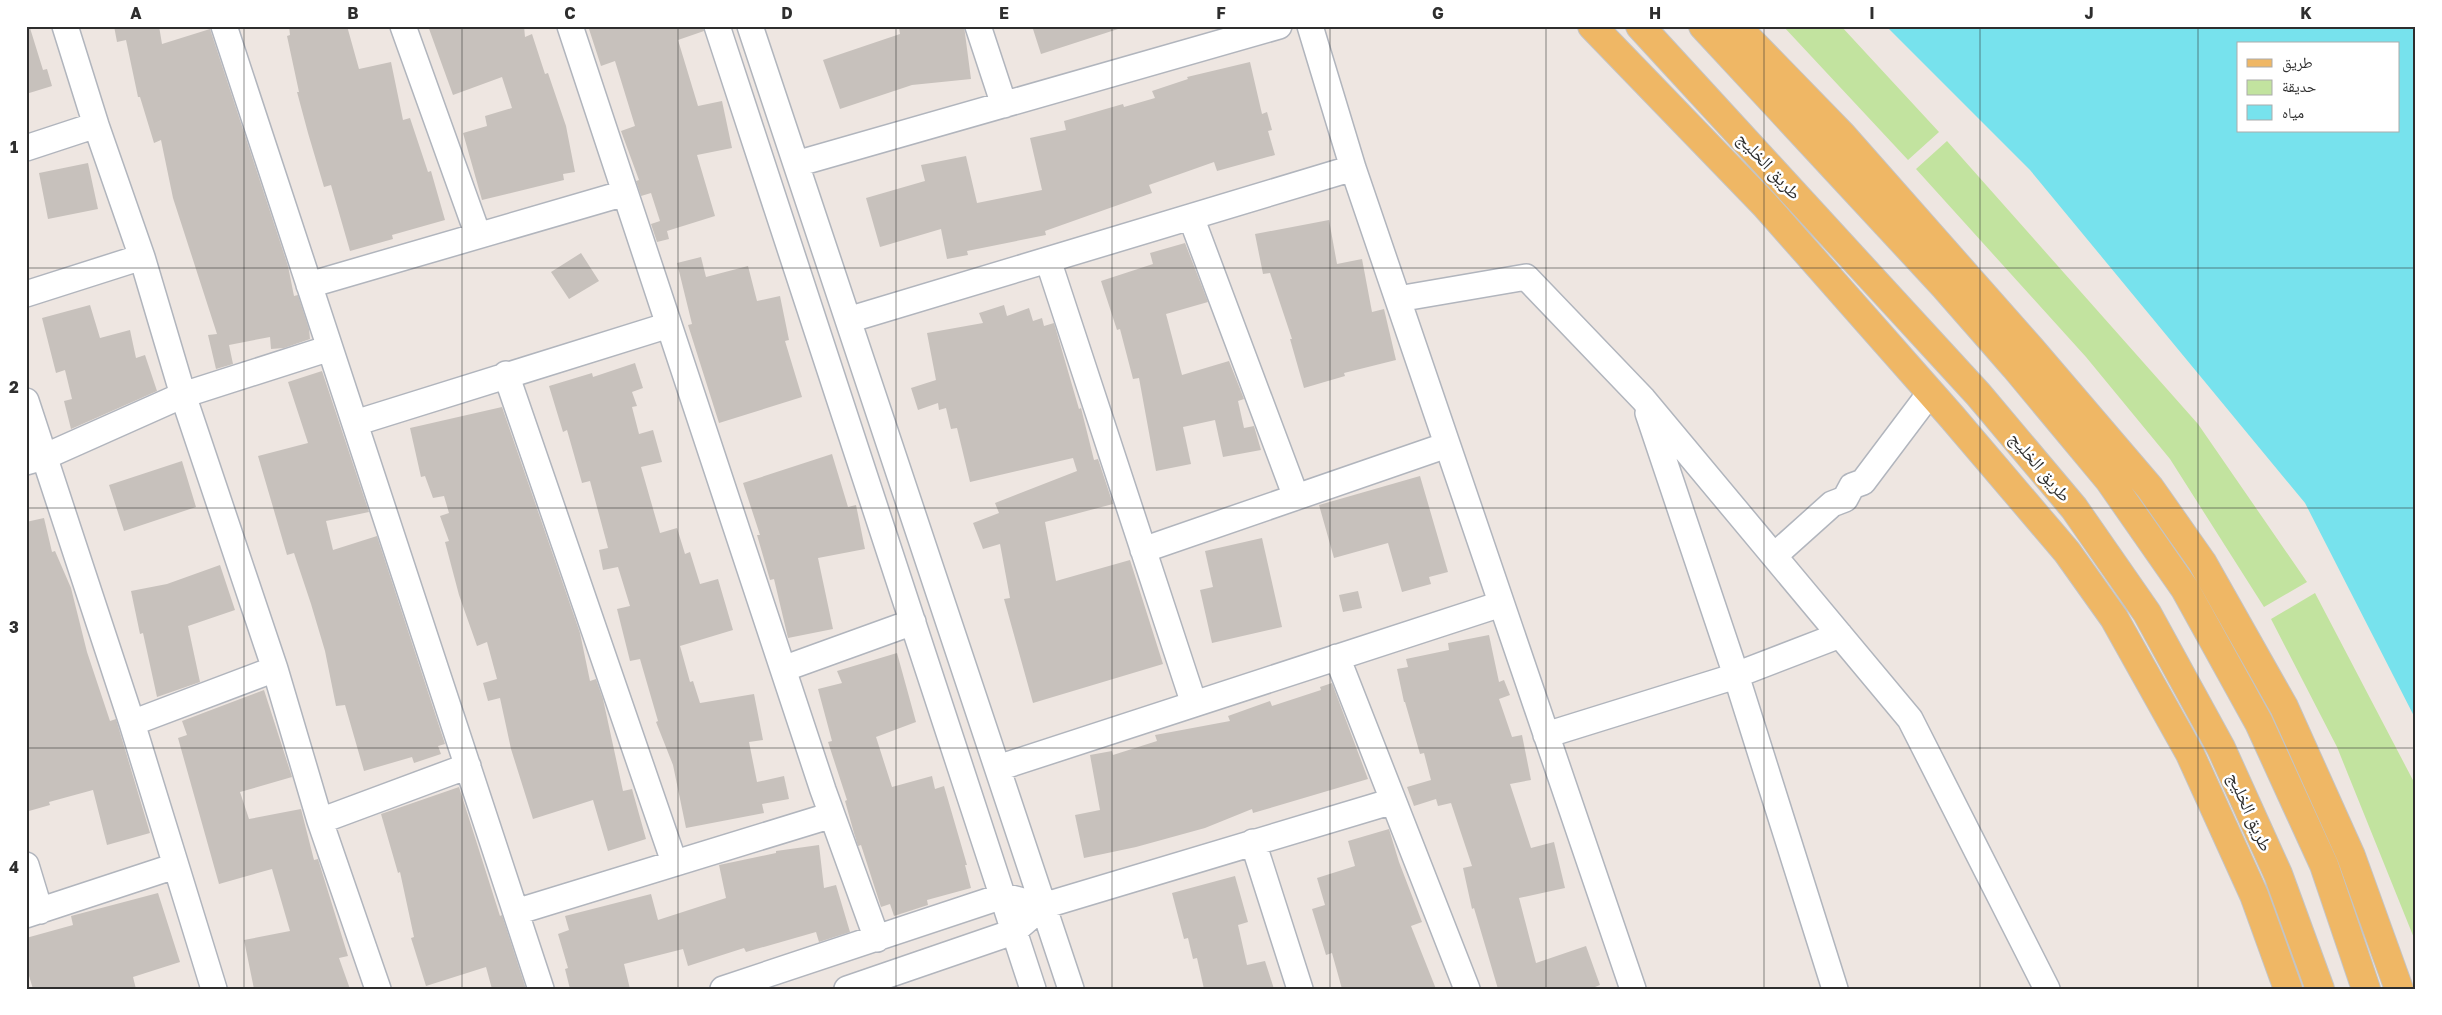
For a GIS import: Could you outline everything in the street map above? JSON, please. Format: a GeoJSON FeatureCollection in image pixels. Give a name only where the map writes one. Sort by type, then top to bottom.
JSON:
{"type":"FeatureCollection","features":[{"type":"Feature","properties":{"kind":"main road","name":"طريق الخليج"},"geometry":{"type":"LineString","coordinates":[[1640,26],[1978,394],[2079,516],[2147,614],[2221,748],[2278,874],[2320,989]]}},
{"type":"Feature","properties":{"kind":"main road"},"geometry":{"type":"LineString","coordinates":[[1703,26],[1945,286],[2015,367],[2109,480],[2185,589],[2259,723],[2320,856],[2366,989]]}},
{"type":"Feature","properties":{"kind":"main road"},"geometry":{"type":"LineString","coordinates":[[1736,26],[1842,135],[2031,349],[2150,488],[2202,562],[2284,707],[2351,856],[2399,989]]}},
{"type":"Feature","properties":{"kind":"main road"},"geometry":{"type":"LineString","coordinates":[[1596,31],[1685,75]]}},
{"type":"Feature","properties":{"kind":"main road"},"geometry":{"type":"LineString","coordinates":[[1596,31],[1765,206],[2067,552],[2114,618],[2190,754],[2254,895],[2288,989]]}},
{"type":"Feature","properties":{"kind":"street"},"geometry":{"type":"LineString","coordinates":[[66,26],[96,125],[142,257],[183,395],[274,669],[320,821],[378,989]]}},
{"type":"Feature","properties":{"kind":"street"},"geometry":{"type":"LineString","coordinates":[[224,26],[541,989]]}},
{"type":"Feature","properties":{"kind":"street"},"geometry":{"type":"LineString","coordinates":[[403,26],[478,235]]}},
{"type":"Feature","properties":{"kind":"street"},"geometry":{"type":"LineString","coordinates":[[570,26],[832,815],[877,939]]}},
{"type":"Feature","properties":{"kind":"street"},"geometry":{"type":"LineString","coordinates":[[717,26],[1033,989]]}},
{"type":"Feature","properties":{"kind":"street"},"geometry":{"type":"LineString","coordinates":[[750,26],[1071,989]]}},
{"type":"Feature","properties":{"kind":"street"},"geometry":{"type":"LineString","coordinates":[[978,26],[1004,105]]}},
{"type":"Feature","properties":{"kind":"street"},"geometry":{"type":"LineString","coordinates":[[796,164],[1279,26]]}},
{"type":"Feature","properties":{"kind":"street"},"geometry":{"type":"LineString","coordinates":[[1310,26],[1353,168],[1633,989]]}},
{"type":"Feature","properties":{"kind":"street"},"geometry":{"type":"LineString","coordinates":[[26,148],[96,125]]}},
{"type":"Feature","properties":{"kind":"street"},"geometry":{"type":"LineString","coordinates":[[848,320],[1353,168]]}},
{"type":"Feature","properties":{"kind":"street"},"geometry":{"type":"LineString","coordinates":[[309,285],[625,193]]}},
{"type":"Feature","properties":{"kind":"street"},"geometry":{"type":"LineString","coordinates":[[1190,217],[1296,497]]}},
{"type":"Feature","properties":{"kind":"street"},"geometry":{"type":"LineString","coordinates":[[26,294],[142,257]]}},
{"type":"Feature","properties":{"kind":"street"},"geometry":{"type":"LineString","coordinates":[[1048,260],[1194,704]]}},
{"type":"Feature","properties":{"kind":"street"},"geometry":{"type":"LineString","coordinates":[[1398,299],[1526,277],[1644,400],[1910,719],[2047,989]]}},
{"type":"Feature","properties":{"kind":"street"},"geometry":{"type":"LineString","coordinates":[[355,423],[506,374],[668,325]]}},
{"type":"Feature","properties":{"kind":"street"},"geometry":{"type":"LineString","coordinates":[[35,459],[183,395],[330,348]]}},
{"type":"Feature","properties":{"kind":"street"},"geometry":{"type":"LineString","coordinates":[[506,374],[674,862]]}},
{"type":"Feature","properties":{"kind":"street"},"geometry":{"type":"LineString","coordinates":[[1774,556],[1832,504],[1845,499],[1852,486],[1863,482],[1930,393]]}},
{"type":"Feature","properties":{"kind":"street"},"geometry":{"type":"LineString","coordinates":[[1644,400],[1736,675],[1835,989]]}},
{"type":"Feature","properties":{"kind":"street"},"geometry":{"type":"LineString","coordinates":[[26,401],[35,459],[132,723],[212,988]]}},
{"type":"Feature","properties":{"kind":"street"},"geometry":{"type":"LineString","coordinates":[[1143,550],[1447,444]]}},
{"type":"Feature","properties":{"kind":"street"},"geometry":{"type":"LineString","coordinates":[[998,768],[1501,604]]}},
{"type":"Feature","properties":{"kind":"street"},"geometry":{"type":"LineString","coordinates":[[783,669],[913,622]]}},
{"type":"Feature","properties":{"kind":"street"},"geometry":{"type":"LineString","coordinates":[[1546,735],[1736,675],[1840,635]]}},
{"type":"Feature","properties":{"kind":"street"},"geometry":{"type":"LineString","coordinates":[[1337,657],[1467,989]]}},
{"type":"Feature","properties":{"kind":"street"},"geometry":{"type":"LineString","coordinates":[[132,723],[274,669]]}},
{"type":"Feature","properties":{"kind":"street"},"geometry":{"type":"LineString","coordinates":[[320,821],[468,766]]}},
{"type":"Feature","properties":{"kind":"street"},"geometry":{"type":"LineString","coordinates":[[847,989],[1013,932],[1044,906],[1393,801]]}},
{"type":"Feature","properties":{"kind":"street"},"geometry":{"type":"LineString","coordinates":[[516,912],[832,815]]}},
{"type":"Feature","properties":{"kind":"street"},"geometry":{"type":"LineString","coordinates":[[1253,842],[1300,989]]}},
{"type":"Feature","properties":{"kind":"street"},"geometry":{"type":"LineString","coordinates":[[26,865],[33,913],[175,866]]}},
{"type":"Feature","properties":{"kind":"street"},"geometry":{"type":"LineString","coordinates":[[723,989],[1003,896],[1044,906]]}},
{"type":"Feature","properties":{"kind":"green space"},"geometry":{"type":"Polygon","coordinates":[[[1783,26],[1841,26],[1939,132],[1908,160],[1783,26]]]}},
{"type":"Feature","properties":{"kind":"green space"},"geometry":{"type":"Polygon","coordinates":[[[1947,141],[2198,424],[2307,582],[2264,607],[2170,459],[2086,357],[1916,169],[1947,141]]]}},
{"type":"Feature","properties":{"kind":"green space"},"geometry":{"type":"Polygon","coordinates":[[[2315,593],[2416,786],[2416,943],[2337,747],[2271,619],[2315,593]]]}},
{"type":"Feature","properties":{"kind":"water"},"geometry":{"type":"Polygon","coordinates":[[[1886,26],[2416,26],[2416,720],[2305,503],[2030,170],[1886,26]]]}},
{"type":"Feature","properties":{"kind":"building"},"geometry":{"type":"Polygon","coordinates":[[[114,26],[159,26],[162,44],[210,29],[288,266],[294,296],[298,295],[309,329],[310,339],[284,348],[271,349],[270,337],[229,345],[233,364],[216,369],[208,335],[217,334],[173,198],[161,140],[154,143],[140,97],[138,97],[126,40],[117,42],[114,26]]]}},
{"type":"Feature","properties":{"kind":"building"},"geometry":{"type":"Polygon","coordinates":[[[289,26],[347,26],[359,69],[391,62],[403,120],[410,118],[428,172],[431,171],[445,220],[392,235],[393,239],[350,251],[331,185],[324,187],[308,133],[297,92],[299,92],[287,36],[290,35],[289,26]]]}},
{"type":"Feature","properties":{"kind":"building"},"geometry":{"type":"Polygon","coordinates":[[[428,26],[524,26],[525,37],[532,34],[545,74],[548,73],[566,126],[575,172],[563,174],[564,180],[482,200],[463,133],[487,126],[485,116],[512,108],[502,77],[453,95],[428,26]]]}},
{"type":"Feature","properties":{"kind":"building"},"geometry":{"type":"Polygon","coordinates":[[[588,26],[703,26],[704,31],[678,40],[698,106],[722,101],[732,148],[697,155],[715,216],[667,231],[669,239],[657,242],[651,224],[660,221],[651,193],[641,196],[636,181],[639,180],[621,131],[635,126],[615,61],[601,66],[588,26]]]}},
{"type":"Feature","properties":{"kind":"building"},"geometry":{"type":"Polygon","coordinates":[[[964,26],[971,79],[912,85],[840,109],[823,60],[900,34],[899,28],[964,26]]]}},
{"type":"Feature","properties":{"kind":"building"},"geometry":{"type":"Polygon","coordinates":[[[1032,26],[1117,26],[1118,29],[1041,54],[1032,26]]]}},
{"type":"Feature","properties":{"kind":"building"},"geometry":{"type":"Polygon","coordinates":[[[26,28],[30,28],[43,70],[47,69],[52,86],[26,94],[26,28]]]}},
{"type":"Feature","properties":{"kind":"building"},"geometry":{"type":"Polygon","coordinates":[[[1250,62],[1262,114],[1267,112],[1272,130],[1268,131],[1275,155],[1217,171],[1214,162],[1149,185],[1152,193],[1045,231],[1046,235],[967,251],[968,255],[947,259],[941,229],[880,247],[866,198],[925,181],[921,165],[966,156],[977,203],[1042,190],[1030,138],[1066,130],[1064,121],[1123,104],[1124,107],[1155,98],[1152,91],[1188,79],[1187,77],[1250,62]]]}},
{"type":"Feature","properties":{"kind":"building"},"geometry":{"type":"Polygon","coordinates":[[[88,163],[98,209],[48,219],[39,173],[88,163]]]}},
{"type":"Feature","properties":{"kind":"building"},"geometry":{"type":"Polygon","coordinates":[[[1329,220],[1337,264],[1362,259],[1372,312],[1384,309],[1396,360],[1344,373],[1345,376],[1304,388],[1290,339],[1292,339],[1270,273],[1263,274],[1255,234],[1329,220]]]}},
{"type":"Feature","properties":{"kind":"building"},"geometry":{"type":"Polygon","coordinates":[[[1185,243],[1208,302],[1166,314],[1182,375],[1229,361],[1244,399],[1238,401],[1244,428],[1254,426],[1261,450],[1223,457],[1215,420],[1183,427],[1191,464],[1156,471],[1139,378],[1133,379],[1120,329],[1117,330],[1101,281],[1153,264],[1150,253],[1185,243]]]}},
{"type":"Feature","properties":{"kind":"building"},"geometry":{"type":"Polygon","coordinates":[[[581,253],[599,281],[569,299],[551,272],[581,253]]]}},
{"type":"Feature","properties":{"kind":"building"},"geometry":{"type":"Polygon","coordinates":[[[701,257],[706,277],[748,266],[757,301],[780,296],[789,340],[785,341],[802,397],[719,423],[688,325],[692,324],[677,263],[701,257]]]}},
{"type":"Feature","properties":{"kind":"building"},"geometry":{"type":"Polygon","coordinates":[[[90,305],[100,338],[130,330],[136,358],[145,355],[157,391],[71,429],[64,401],[72,399],[65,370],[56,373],[42,318],[90,305]]]}},
{"type":"Feature","properties":{"kind":"building"},"geometry":{"type":"Polygon","coordinates":[[[1004,305],[1007,316],[1029,308],[1033,321],[1042,318],[1044,326],[1054,323],[1079,409],[1081,408],[1094,460],[1098,459],[1113,504],[1045,522],[1056,581],[1130,560],[1163,664],[1033,703],[1004,599],[1010,598],[1000,544],[983,549],[973,523],[999,513],[995,503],[1077,471],[1073,458],[970,482],[957,428],[951,429],[946,408],[939,410],[938,403],[918,410],[911,388],[936,380],[927,333],[983,323],[979,313],[1004,305]]]}},
{"type":"Feature","properties":{"kind":"building"},"geometry":{"type":"Polygon","coordinates":[[[635,363],[643,388],[632,392],[637,406],[632,407],[639,434],[653,430],[662,462],[641,467],[660,533],[677,528],[685,554],[690,552],[700,584],[718,579],[733,630],[680,646],[690,682],[693,681],[700,703],[754,694],[763,740],[749,742],[757,782],[784,776],[789,799],[762,804],[764,813],[686,828],[673,765],[656,722],[658,721],[640,659],[630,661],[617,609],[630,606],[618,567],[603,570],[599,550],[608,548],[590,481],[582,483],[567,430],[563,432],[549,386],[592,373],[593,377],[635,363]]]}},
{"type":"Feature","properties":{"kind":"building"},"geometry":{"type":"Polygon","coordinates":[[[322,371],[369,512],[326,521],[333,550],[377,536],[445,744],[438,746],[441,754],[414,763],[412,757],[364,771],[345,705],[336,706],[325,651],[311,604],[294,553],[287,555],[258,456],[308,443],[288,382],[322,371]]]}},
{"type":"Feature","properties":{"kind":"building"},"geometry":{"type":"Polygon","coordinates":[[[502,407],[580,633],[590,681],[596,679],[603,699],[623,791],[632,789],[646,839],[608,851],[593,800],[533,819],[511,749],[500,698],[488,701],[483,683],[497,679],[487,642],[477,646],[459,595],[445,542],[449,541],[440,516],[449,513],[444,496],[433,498],[425,476],[421,477],[410,428],[502,407]]]}},
{"type":"Feature","properties":{"kind":"building"},"geometry":{"type":"Polygon","coordinates":[[[832,454],[848,507],[856,505],[865,549],[818,558],[833,629],[788,638],[774,579],[770,580],[757,535],[760,535],[743,483],[832,454]]]}},
{"type":"Feature","properties":{"kind":"building"},"geometry":{"type":"Polygon","coordinates":[[[182,461],[196,507],[124,531],[109,485],[182,461]]]}},
{"type":"Feature","properties":{"kind":"building"},"geometry":{"type":"Polygon","coordinates":[[[1420,476],[1448,572],[1429,577],[1431,584],[1402,592],[1388,543],[1334,558],[1319,505],[1420,476]]]}},
{"type":"Feature","properties":{"kind":"building"},"geometry":{"type":"Polygon","coordinates":[[[44,518],[52,552],[55,551],[71,588],[87,652],[110,721],[116,719],[150,833],[107,845],[93,790],[49,802],[50,805],[29,811],[26,801],[26,522],[44,518]]]}},
{"type":"Feature","properties":{"kind":"building"},"geometry":{"type":"Polygon","coordinates":[[[1262,538],[1282,627],[1212,643],[1200,590],[1213,587],[1205,551],[1262,538]]]}},
{"type":"Feature","properties":{"kind":"building"},"geometry":{"type":"Polygon","coordinates":[[[220,565],[235,610],[188,626],[200,682],[157,697],[143,633],[140,634],[131,591],[167,584],[220,565]]]}},
{"type":"Feature","properties":{"kind":"building"},"geometry":{"type":"Polygon","coordinates":[[[1358,591],[1362,608],[1343,612],[1339,595],[1358,591]]]}},
{"type":"Feature","properties":{"kind":"building"},"geometry":{"type":"Polygon","coordinates":[[[1489,635],[1499,682],[1504,680],[1510,695],[1499,699],[1512,737],[1522,735],[1531,780],[1510,784],[1531,848],[1554,842],[1565,888],[1519,898],[1536,963],[1586,946],[1600,985],[1590,989],[1498,989],[1474,908],[1472,909],[1463,868],[1472,866],[1451,803],[1438,806],[1436,799],[1414,806],[1407,787],[1431,780],[1424,753],[1420,754],[1404,702],[1397,669],[1408,667],[1406,659],[1449,650],[1448,643],[1489,635]]]}},
{"type":"Feature","properties":{"kind":"building"},"geometry":{"type":"Polygon","coordinates":[[[897,653],[916,722],[876,737],[892,787],[932,776],[935,789],[944,786],[967,865],[965,865],[971,888],[927,900],[928,905],[894,916],[890,904],[881,907],[861,845],[858,846],[845,801],[847,800],[828,742],[832,741],[818,689],[842,683],[837,671],[897,653]]]}},
{"type":"Feature","properties":{"kind":"building"},"geometry":{"type":"Polygon","coordinates":[[[1332,683],[1368,779],[1253,813],[1252,809],[1205,828],[1136,847],[1084,858],[1075,815],[1100,810],[1090,755],[1112,751],[1113,755],[1157,741],[1155,735],[1230,721],[1228,716],[1270,701],[1272,706],[1321,690],[1320,687],[1332,683]]]}},
{"type":"Feature","properties":{"kind":"building"},"geometry":{"type":"Polygon","coordinates":[[[264,690],[292,777],[240,792],[249,819],[301,809],[314,860],[318,859],[348,956],[339,958],[350,989],[254,989],[244,940],[290,931],[272,869],[219,884],[178,738],[187,735],[182,721],[264,690]]]}},
{"type":"Feature","properties":{"kind":"building"},"geometry":{"type":"Polygon","coordinates":[[[459,787],[500,916],[502,915],[526,989],[492,989],[486,967],[426,986],[411,938],[414,937],[400,872],[398,873],[381,814],[459,787]]]}},
{"type":"Feature","properties":{"kind":"building"},"geometry":{"type":"Polygon","coordinates":[[[1389,829],[1399,862],[1422,922],[1411,926],[1436,989],[1342,989],[1332,953],[1326,955],[1312,909],[1325,905],[1317,878],[1355,866],[1348,841],[1389,829]]]}},
{"type":"Feature","properties":{"kind":"building"},"geometry":{"type":"Polygon","coordinates":[[[819,845],[824,888],[836,885],[850,932],[819,942],[816,932],[746,952],[744,948],[688,966],[683,949],[624,964],[630,989],[570,989],[565,969],[568,968],[558,934],[569,930],[565,916],[651,894],[658,920],[726,898],[719,865],[776,853],[776,851],[819,845]]]}},
{"type":"Feature","properties":{"kind":"building"},"geometry":{"type":"Polygon","coordinates":[[[1235,876],[1248,922],[1238,925],[1247,965],[1265,961],[1274,989],[1204,989],[1197,958],[1193,959],[1188,938],[1184,939],[1172,893],[1235,876]]]}},
{"type":"Feature","properties":{"kind":"building"},"geometry":{"type":"Polygon","coordinates":[[[158,893],[180,962],[133,977],[136,989],[33,989],[26,966],[26,938],[73,925],[71,916],[158,893]]]}}]}
